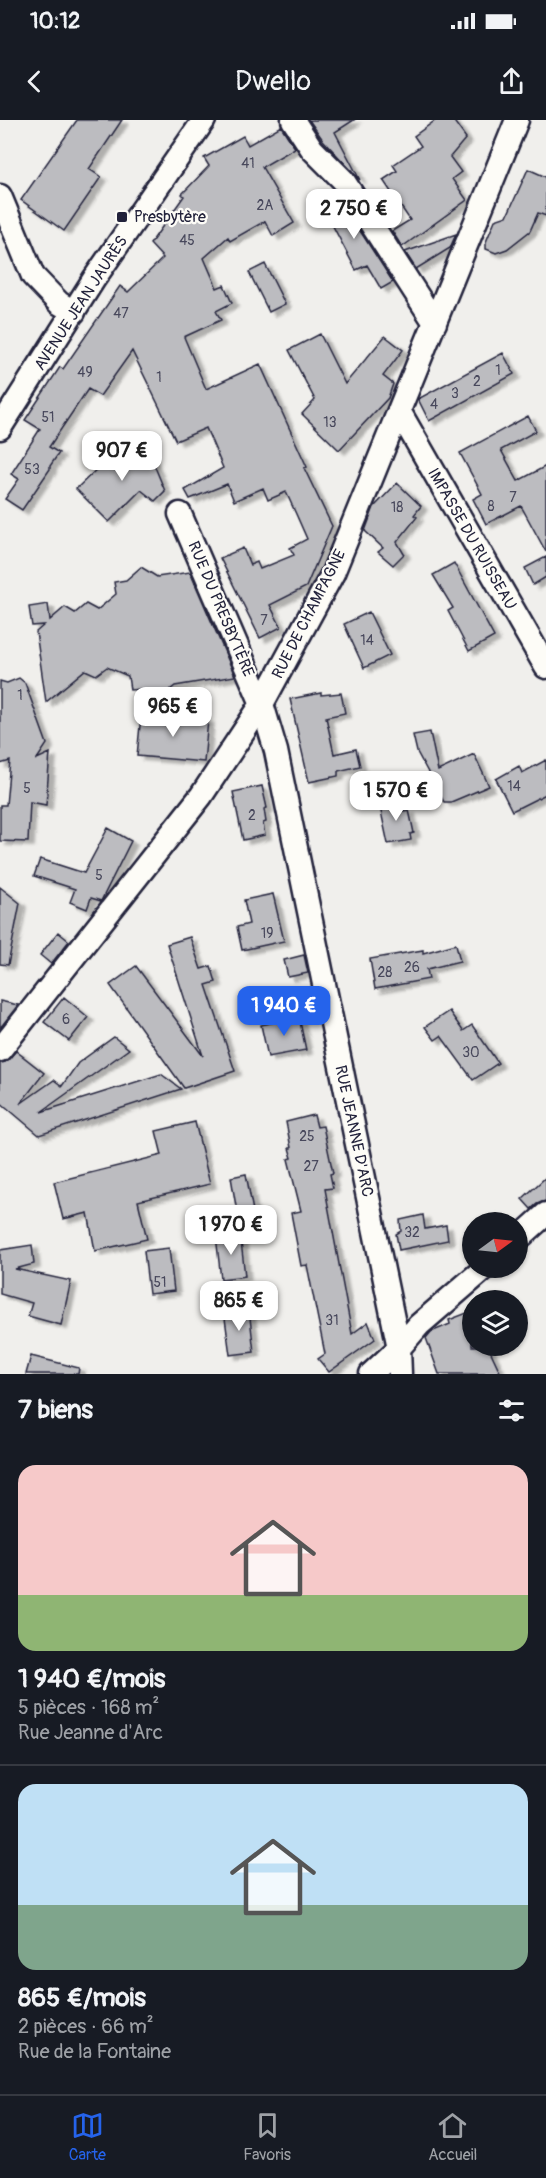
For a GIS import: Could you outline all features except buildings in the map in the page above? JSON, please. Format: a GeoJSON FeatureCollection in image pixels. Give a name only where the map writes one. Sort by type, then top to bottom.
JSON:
{"type":"FeatureCollection","features":[{"type":"Feature","properties":{"kind":"street","name":"AVENUE JEAN JAURÈS"},"geometry":{"type":"LineString","coordinates":[[0,428],[74,312],[204,120]]}},
{"type":"Feature","properties":{"kind":"street"},"geometry":{"type":"LineString","coordinates":[[293,120],[312,150],[343,180],[435,323]]}},
{"type":"Feature","properties":{"kind":"street","name":"RUE DE CHAMPAGNE"},"geometry":{"type":"LineString","coordinates":[[0,1050],[201,796],[262,704],[333,573],[517,120]]}},
{"type":"Feature","properties":{"kind":"street"},"geometry":{"type":"LineString","coordinates":[[0,196],[33,276],[59,303],[74,312]]}},
{"type":"Feature","properties":{"kind":"street","name":"IMPASSE DU RUISSEAU"},"geometry":{"type":"LineString","coordinates":[[399,411],[546,667]]}},
{"type":"Feature","properties":{"kind":"street","name":"RUE DU PRESBYTÈRE"},"geometry":{"type":"LineString","coordinates":[[180,514],[262,704]]}},
{"type":"Feature","properties":{"kind":"street","name":"RUE JEANNE D'ARC"},"geometry":{"type":"LineString","coordinates":[[262,704],[276,751],[399,1348],[400,1374]]}},
{"type":"Feature","properties":{"kind":"street"},"geometry":{"type":"LineString","coordinates":[[528,1230],[546,1214]]}},
{"type":"Feature","properties":{"kind":"street"},"geometry":{"type":"LineString","coordinates":[[371,1374],[399,1348],[419,1325],[473,1278]]}},
{"type":"Feature","properties":{"kind":"place","name":"Presbytère"},"geometry":{"type":"Point","coordinates":[122,217]}}]}
